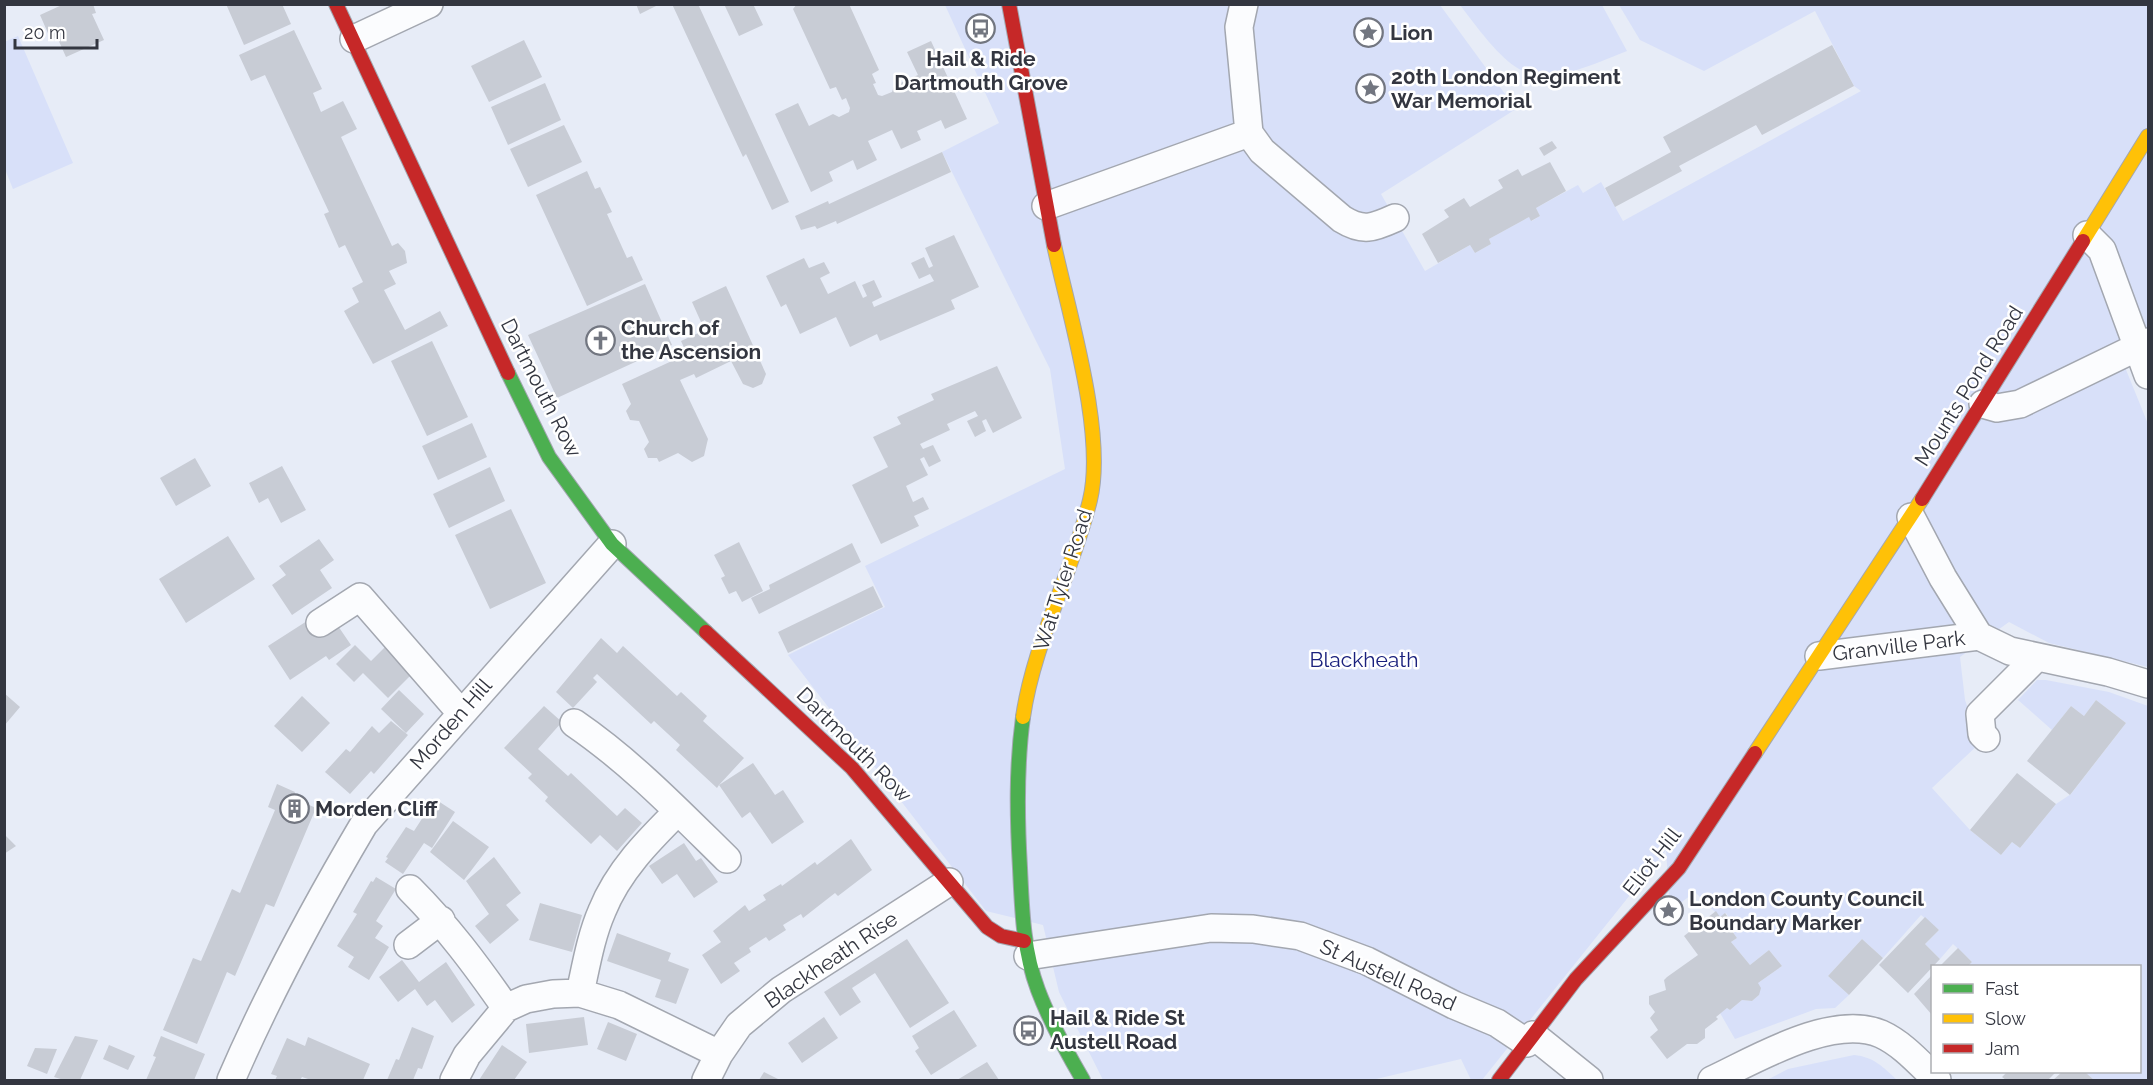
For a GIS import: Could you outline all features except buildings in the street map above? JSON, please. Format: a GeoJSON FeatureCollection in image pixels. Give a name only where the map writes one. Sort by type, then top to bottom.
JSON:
{"type":"FeatureCollection","features":[{"type":"Feature","properties":{"kind":"street","name":"Dartmouth Row"},"geometry":{"type":"LineString","coordinates":[[336,4],[549,457],[612,544],[852,768],[987,927],[1026,949]]}},
{"type":"Feature","properties":{"kind":"street"},"geometry":{"type":"LineString","coordinates":[[354,39],[429,4]]}},
{"type":"Feature","properties":{"kind":"street","name":"Wat Tyler Road"},"geometry":{"type":"LineString","coordinates":[[1010,4],[1046,206],[1085,387],[1094,463],[1090,499],[1042,641],[1025,703],[1017,759],[1016,800],[1026,949],[1036,988],[1055,1032],[1083,1080]]}},
{"type":"Feature","properties":{"kind":"street"},"geometry":{"type":"LineString","coordinates":[[1244,4],[1239,27],[1249,133],[1262,151],[1342,219],[1356,227],[1376,227],[1395,218]]}},
{"type":"Feature","properties":{"kind":"street"},"geometry":{"type":"LineString","coordinates":[[1046,206],[1249,133]]}},
{"type":"Feature","properties":{"kind":"street","name":"Mounts Pond Road"},"geometry":{"type":"LineString","coordinates":[[1820,656],[1983,404],[2148,136]]}},
{"type":"Feature","properties":{"kind":"street"},"geometry":{"type":"LineString","coordinates":[[2087,235],[2103,250],[2143,345],[2148,375]]}},
{"type":"Feature","properties":{"kind":"street"},"geometry":{"type":"LineString","coordinates":[[1983,404],[1997,408],[2020,404],[2143,345]]}},
{"type":"Feature","properties":{"kind":"street","name":"Granville Park"},"geometry":{"type":"LineString","coordinates":[[1911,517],[1943,578],[1979,636],[2010,651],[2148,684]]}},
{"type":"Feature","properties":{"kind":"street","name":"Morden Hill"},"geometry":{"type":"LineString","coordinates":[[231,1080],[266,1005],[335,873],[364,824],[612,544]]}},
{"type":"Feature","properties":{"kind":"street"},"geometry":{"type":"LineString","coordinates":[[320,623],[360,597],[461,713]]}},
{"type":"Feature","properties":{"kind":"street","name":"Granville Park"},"geometry":{"type":"LineString","coordinates":[[1820,656],[1979,636]]}},
{"type":"Feature","properties":{"kind":"street","name":"Eliot Hill"},"geometry":{"type":"LineString","coordinates":[[1499,1080],[1576,979],[1679,868],[1820,656]]}},
{"type":"Feature","properties":{"kind":"street"},"geometry":{"type":"LineString","coordinates":[[1986,738],[1982,734],[1980,714],[2037,657]]}},
{"type":"Feature","properties":{"kind":"street"},"geometry":{"type":"LineString","coordinates":[[574,723],[609,747],[727,859]]}},
{"type":"Feature","properties":{"kind":"street"},"geometry":{"type":"LineString","coordinates":[[580,993],[601,913],[613,887],[639,852],[678,811]]}},
{"type":"Feature","properties":{"kind":"street","name":"Blackheath Rise"},"geometry":{"type":"LineString","coordinates":[[706,1080],[719,1054],[740,1026],[781,990],[949,882]]}},
{"type":"Feature","properties":{"kind":"street"},"geometry":{"type":"LineString","coordinates":[[410,889],[441,920],[506,1008]]}},
{"type":"Feature","properties":{"kind":"street"},"geometry":{"type":"LineString","coordinates":[[408,945],[441,920]]}},
{"type":"Feature","properties":{"kind":"street","name":"St Austell Road"},"geometry":{"type":"LineString","coordinates":[[1026,949],[1210,928],[1253,929],[1300,936],[1367,961],[1454,1005],[1530,1039],[1589,1080]]}},
{"type":"Feature","properties":{"kind":"street"},"geometry":{"type":"LineString","coordinates":[[454,1080],[467,1055],[490,1024],[506,1008],[544,996],[580,993],[648,1017],[719,1054]]}},
{"type":"Feature","properties":{"kind":"street"},"geometry":{"type":"LineString","coordinates":[[1712,1080],[1782,1047],[1829,1032],[1854,1028],[1880,1033],[1901,1046],[1937,1080]]}},
{"type":"Feature","properties":{"kind":"green space","name":"Blackheath"},"geometry":{"type":"Polygon","coordinates":[[[945,5],[1440,5],[1516,109],[1381,194],[1425,271],[1470,245],[1475,253],[1491,244],[1489,239],[1529,217],[1532,221],[1540,216],[1536,208],[1578,185],[1583,193],[1601,182],[1623,221],[1861,91],[1854,86],[1815,11],[1704,71],[1640,40],[1619,5],[2148,5],[2148,328],[2116,345],[2148,424],[2148,667],[2049,643],[2009,622],[1960,657],[1965,700],[1980,743],[1932,788],[1970,830],[2001,855],[2012,842],[2020,848],[2056,804],[2071,794],[2126,723],[2096,700],[2084,716],[2071,706],[2052,730],[2018,700],[2037,680],[2046,680],[2109,692],[2148,706],[2148,1080],[2094,1080],[2086,1073],[2141,1073],[2141,965],[1969,965],[1972,962],[1953,944],[1940,959],[1925,944],[1939,930],[1921,915],[1883,958],[1862,939],[1828,976],[1849,995],[1835,1008],[1816,1009],[1735,1039],[1720,1013],[1727,1008],[1730,1010],[1742,1000],[1752,1001],[1759,995],[1758,983],[1782,966],[1769,950],[1750,965],[1731,942],[1737,938],[1732,931],[1736,928],[1726,913],[1720,917],[1695,892],[1670,911],[1666,850],[1482,1080],[1471,1080],[1461,1059],[1372,1080],[1103,1080],[1059,992],[1043,925],[986,911],[788,655],[885,607],[865,566],[1065,469],[1050,369],[942,152],[999,123],[945,5]]]}},
{"type":"Feature","properties":{"kind":"green space"},"geometry":{"type":"Polygon","coordinates":[[[1460,5],[1602,5],[1627,51],[1570,72],[1549,76],[1532,74],[1515,67],[1499,53],[1460,5]]]}},
{"type":"Feature","properties":{"kind":"green space"},"geometry":{"type":"Polygon","coordinates":[[[18,36],[73,163],[13,189],[5,169],[4,42],[18,36]]]}},
{"type":"Feature","properties":{"kind":"green space"},"geometry":{"type":"Polygon","coordinates":[[[1854,1055],[1873,1060],[1897,1080],[1767,1080],[1788,1069],[1854,1055]]]}},
{"type":"Feature","properties":{"kind":"traffic: fast"},"geometry":{"type":"LineString","coordinates":[[508,373],[549,457],[612,544],[706,632]]}},
{"type":"Feature","properties":{"kind":"traffic: fast"},"geometry":{"type":"LineString","coordinates":[[1023,717],[1019,755],[1018,811],[1026,945],[1033,975],[1043,1002],[1083,1080]]}},
{"type":"Feature","properties":{"kind":"traffic: slow"},"geometry":{"type":"LineString","coordinates":[[2083,241],[2148,136]]}},
{"type":"Feature","properties":{"kind":"traffic: slow"},"geometry":{"type":"LineString","coordinates":[[1023,717],[1028,689],[1044,635],[1090,500],[1094,473],[1090,409],[1084,374],[1054,245]]}},
{"type":"Feature","properties":{"kind":"traffic: slow"},"geometry":{"type":"LineString","coordinates":[[1755,753],[1922,499]]}},
{"type":"Feature","properties":{"kind":"traffic: jam"},"geometry":{"type":"LineString","coordinates":[[336,4],[508,373]]}},
{"type":"Feature","properties":{"kind":"traffic: jam"},"geometry":{"type":"LineString","coordinates":[[1009,4],[1054,245]]}},
{"type":"Feature","properties":{"kind":"traffic: jam"},"geometry":{"type":"LineString","coordinates":[[1922,499],[2083,241]]}},
{"type":"Feature","properties":{"kind":"traffic: jam"},"geometry":{"type":"LineString","coordinates":[[706,632],[852,768],[987,927],[1001,936],[1024,941]]}},
{"type":"Feature","properties":{"kind":"traffic: jam"},"geometry":{"type":"LineString","coordinates":[[1499,1080],[1576,979],[1679,868],[1755,753]]}},
{"type":"Feature","properties":{"kind":"place","name":"Hail & Ride Dartmouth Grove"},"geometry":{"type":"Point","coordinates":[981,28]}},
{"type":"Feature","properties":{"kind":"place","name":"Lion"},"geometry":{"type":"Point","coordinates":[1369,33]}},
{"type":"Feature","properties":{"kind":"place","name":"20th London Regiment War Memorial"},"geometry":{"type":"Point","coordinates":[1370,89]}},
{"type":"Feature","properties":{"kind":"place","name":"Church of the Ascension"},"geometry":{"type":"Point","coordinates":[600,340]}},
{"type":"Feature","properties":{"kind":"place","name":"Morden Cliff"},"geometry":{"type":"Point","coordinates":[294,809]}},
{"type":"Feature","properties":{"kind":"place","name":"London County Council Boundary Marker"},"geometry":{"type":"Point","coordinates":[1668,911]}},
{"type":"Feature","properties":{"kind":"place","name":"Hail & Ride St Austell Road"},"geometry":{"type":"Point","coordinates":[1029,1030]}}]}
